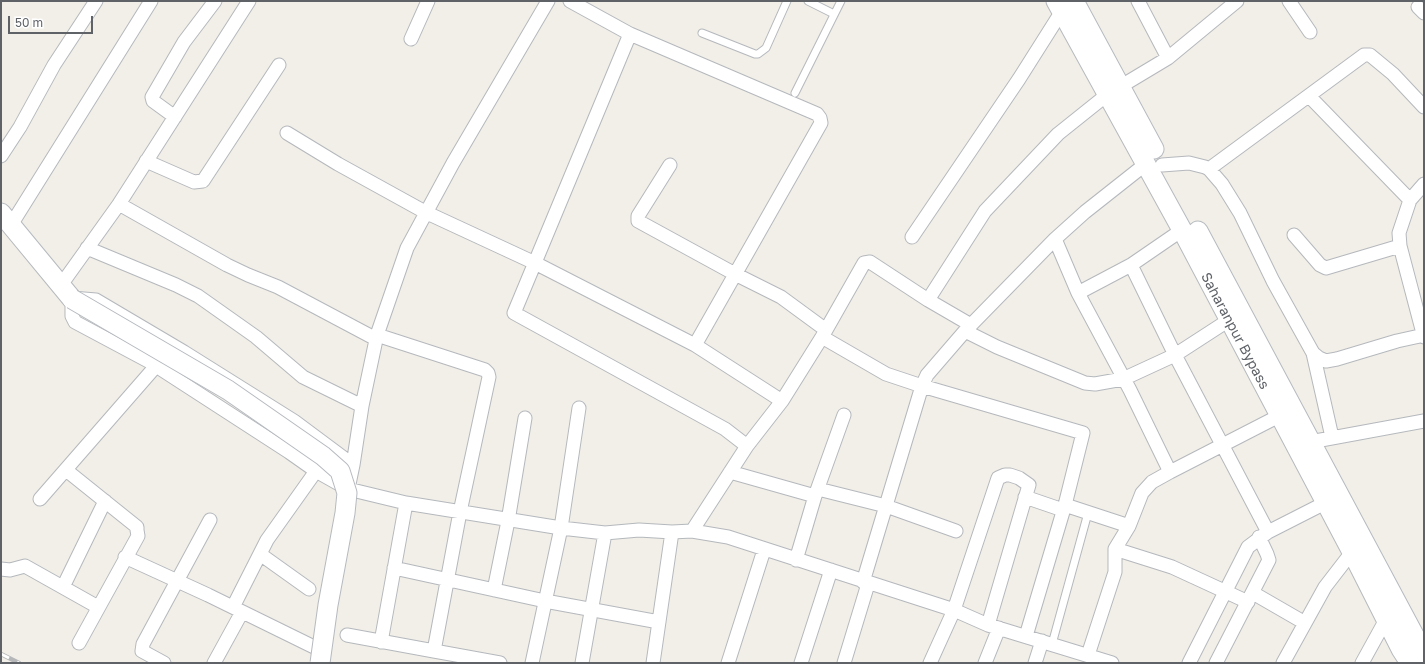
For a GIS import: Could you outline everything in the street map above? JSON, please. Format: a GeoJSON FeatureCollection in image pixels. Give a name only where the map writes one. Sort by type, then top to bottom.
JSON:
{"type":"FeatureCollection","features":[{"type":"Feature","properties":{"kind":"main road","name":"Saharanpur Bypass"},"geometry":{"type":"LineString","coordinates":[[1064,4],[1115,91],[1154,164],[1182,230],[1352,552],[1386,620],[1410,663]]}},
{"type":"Feature","properties":{"kind":"main road"},"geometry":{"type":"LineString","coordinates":[[1154,164],[1310,442],[1424,651]]}},
{"type":"Feature","properties":{"kind":"main road"},"geometry":{"type":"LineString","coordinates":[[6,219],[68,294],[228,390],[323,456],[340,471],[347,493],[345,513],[318,656]]}},
{"type":"Feature","properties":{"kind":"street"},"geometry":{"type":"LineString","coordinates":[[1,156],[20,126],[54,65],[96,1]]}},
{"type":"Feature","properties":{"kind":"street"},"geometry":{"type":"LineString","coordinates":[[6,219],[152,1]]}},
{"type":"Feature","properties":{"kind":"street"},"geometry":{"type":"LineString","coordinates":[[175,117],[153,101],[152,97],[184,42],[215,1]]}},
{"type":"Feature","properties":{"kind":"street"},"geometry":{"type":"LineString","coordinates":[[249,1],[119,204],[87,248],[68,294],[72,316],[75,322],[156,366],[316,471],[348,489],[406,503],[508,521],[561,528],[605,533],[639,530],[672,532],[692,530],[728,537],[764,550],[831,570],[866,583],[954,610],[993,626],[1112,663]]}},
{"type":"Feature","properties":{"kind":"street"},"geometry":{"type":"LineString","coordinates":[[411,39],[428,1]]}},
{"type":"Feature","properties":{"kind":"street"},"geometry":{"type":"LineString","coordinates":[[348,489],[354,465],[362,406],[377,337],[406,248],[425,212],[548,1]]}},
{"type":"Feature","properties":{"kind":"street"},"geometry":{"type":"LineString","coordinates":[[570,1],[630,34],[817,114],[820,118],[821,123],[695,345]]}},
{"type":"Feature","properties":{"kind":"street"},"geometry":{"type":"LineString","coordinates":[[1138,1],[1168,58]]}},
{"type":"Feature","properties":{"kind":"street"},"geometry":{"type":"LineString","coordinates":[[928,300],[985,211],[1058,134],[1115,91],[1168,58],[1222,6],[1237,1]]}},
{"type":"Feature","properties":{"kind":"street"},"geometry":{"type":"LineString","coordinates":[[1289,1],[1310,32]]}},
{"type":"Feature","properties":{"kind":"street"},"geometry":{"type":"LineString","coordinates":[[912,237],[1019,79],[1064,4]]}},
{"type":"Feature","properties":{"kind":"street"},"geometry":{"type":"LineString","coordinates":[[630,34],[514,310],[516,314],[566,340],[725,429],[747,446]]}},
{"type":"Feature","properties":{"kind":"street"},"geometry":{"type":"LineString","coordinates":[[1209,168],[1309,96],[1353,61],[1367,54],[1393,74],[1424,107]]}},
{"type":"Feature","properties":{"kind":"street"},"geometry":{"type":"LineString","coordinates":[[146,161],[194,182],[202,181],[278,65]]}},
{"type":"Feature","properties":{"kind":"street"},"geometry":{"type":"LineString","coordinates":[[1309,96],[1410,200]]}},
{"type":"Feature","properties":{"kind":"street"},"geometry":{"type":"LineString","coordinates":[[287,133],[338,164],[425,212],[535,263],[695,345],[782,401]]}},
{"type":"Feature","properties":{"kind":"street"},"geometry":{"type":"LineString","coordinates":[[844,663],[886,506],[922,386],[927,375],[968,328],[1055,239],[1085,212],[1154,164],[1189,163],[1209,168],[1222,184],[1240,213],[1273,281],[1313,353],[1332,438]]}},
{"type":"Feature","properties":{"kind":"street"},"geometry":{"type":"LineString","coordinates":[[670,164],[638,216],[638,221],[735,274],[781,297],[824,334],[886,374],[1083,433],[1064,507],[1026,636]]}},
{"type":"Feature","properties":{"kind":"street"},"geometry":{"type":"LineString","coordinates":[[1313,353],[1326,361],[1337,359],[1397,340],[1424,336],[1400,246],[1399,233],[1410,200],[1424,184]]}},
{"type":"Feature","properties":{"kind":"street"},"geometry":{"type":"LineString","coordinates":[[119,204],[227,265],[278,287],[377,337],[485,370],[488,373],[489,378],[460,512],[434,651]]}},
{"type":"Feature","properties":{"kind":"street"},"geometry":{"type":"LineString","coordinates":[[1078,293],[1131,265],[1182,230]]}},
{"type":"Feature","properties":{"kind":"street"},"geometry":{"type":"LineString","coordinates":[[1294,235],[1320,265],[1326,268],[1400,246]]}},
{"type":"Feature","properties":{"kind":"street"},"geometry":{"type":"LineString","coordinates":[[1055,239],[1078,293],[1130,390],[1170,472]]}},
{"type":"Feature","properties":{"kind":"street"},"geometry":{"type":"LineString","coordinates":[[87,248],[176,285],[198,296],[256,337],[303,377],[362,406]]}},
{"type":"Feature","properties":{"kind":"street"},"geometry":{"type":"LineString","coordinates":[[692,530],[747,446],[782,401],[824,334],[864,263],[867,262],[928,300],[997,347],[1085,384],[1095,384],[1123,379],[1175,355],[1229,320]]}},
{"type":"Feature","properties":{"kind":"street"},"geometry":{"type":"LineString","coordinates":[[1131,265],[1175,355],[1223,445],[1263,535],[1269,560],[1216,663]]}},
{"type":"Feature","properties":{"kind":"street"},"geometry":{"type":"LineString","coordinates":[[68,294],[96,300],[178,348],[294,421],[354,465]]}},
{"type":"Feature","properties":{"kind":"street"},"geometry":{"type":"LineString","coordinates":[[40,500],[156,366]]}},
{"type":"Feature","properties":{"kind":"street"},"geometry":{"type":"LineString","coordinates":[[532,663],[561,528],[579,408]]}},
{"type":"Feature","properties":{"kind":"street"},"geometry":{"type":"LineString","coordinates":[[796,560],[816,493],[844,415]]}},
{"type":"Feature","properties":{"kind":"street"},"geometry":{"type":"LineString","coordinates":[[1088,655],[1115,572],[1115,549],[1129,526],[1142,493],[1152,482],[1279,416]]}},
{"type":"Feature","properties":{"kind":"street"},"geometry":{"type":"LineString","coordinates":[[494,590],[508,521],[525,418]]}},
{"type":"Feature","properties":{"kind":"street"},"geometry":{"type":"LineString","coordinates":[[1310,442],[1424,420]]}},
{"type":"Feature","properties":{"kind":"street"},"geometry":{"type":"LineString","coordinates":[[66,470],[137,527],[138,536],[79,643]]}},
{"type":"Feature","properties":{"kind":"street"},"geometry":{"type":"LineString","coordinates":[[214,663],[267,540],[316,471]]}},
{"type":"Feature","properties":{"kind":"street"},"geometry":{"type":"LineString","coordinates":[[730,472],[816,493],[886,506],[956,531]]}},
{"type":"Feature","properties":{"kind":"street"},"geometry":{"type":"LineString","coordinates":[[930,663],[954,610],[998,478],[1005,475],[1010,475],[1029,485],[985,663]]}},
{"type":"Feature","properties":{"kind":"street"},"geometry":{"type":"LineString","coordinates":[[1026,497],[1088,513],[1129,526]]}},
{"type":"Feature","properties":{"kind":"street"},"geometry":{"type":"LineString","coordinates":[[63,587],[105,501]]}},
{"type":"Feature","properties":{"kind":"street"},"geometry":{"type":"LineString","coordinates":[[381,642],[406,503]]}},
{"type":"Feature","properties":{"kind":"street"},"geometry":{"type":"LineString","coordinates":[[1189,663],[1248,547],[1263,535],[1325,503]]}},
{"type":"Feature","properties":{"kind":"street"},"geometry":{"type":"LineString","coordinates":[[164,663],[142,651],[142,648],[176,580],[210,520]]}},
{"type":"Feature","properties":{"kind":"street"},"geometry":{"type":"LineString","coordinates":[[653,663],[672,532]]}},
{"type":"Feature","properties":{"kind":"street"},"geometry":{"type":"LineString","coordinates":[[582,663],[605,533]]}},
{"type":"Feature","properties":{"kind":"street"},"geometry":{"type":"LineString","coordinates":[[1115,549],[1172,567],[1225,591],[1250,598],[1305,623]]}},
{"type":"Feature","properties":{"kind":"street"},"geometry":{"type":"LineString","coordinates":[[728,663],[764,550]]}},
{"type":"Feature","properties":{"kind":"street"},"geometry":{"type":"LineString","coordinates":[[1283,663],[1325,587],[1352,552]]}},
{"type":"Feature","properties":{"kind":"street"},"geometry":{"type":"LineString","coordinates":[[260,554],[309,589]]}},
{"type":"Feature","properties":{"kind":"street"},"geometry":{"type":"LineString","coordinates":[[126,557],[238,610],[318,656]]}},
{"type":"Feature","properties":{"kind":"street"},"geometry":{"type":"LineString","coordinates":[[1,569],[10,570],[25,566],[98,607]]}},
{"type":"Feature","properties":{"kind":"street"},"geometry":{"type":"LineString","coordinates":[[394,568],[545,601],[659,622]]}},
{"type":"Feature","properties":{"kind":"street"},"geometry":{"type":"LineString","coordinates":[[801,663],[831,570]]}},
{"type":"Feature","properties":{"kind":"street"},"geometry":{"type":"LineString","coordinates":[[1362,663],[1396,602]]}},
{"type":"Feature","properties":{"kind":"street"},"geometry":{"type":"LineString","coordinates":[[347,636],[500,663]]}},
{"type":"Feature","properties":{"kind":"street"},"geometry":{"type":"LineString","coordinates":[[1035,663],[1047,643]]}},
{"type":"Feature","properties":{"kind":"lane"},"geometry":{"type":"LineString","coordinates":[[702,32],[758,54],[766,48],[787,1]]}},
{"type":"Feature","properties":{"kind":"lane"},"geometry":{"type":"LineString","coordinates":[[808,1],[834,14]]}},
{"type":"Feature","properties":{"kind":"lane"},"geometry":{"type":"LineString","coordinates":[[795,93],[841,1]]}},
{"type":"Feature","properties":{"kind":"lane"},"geometry":{"type":"LineString","coordinates":[[1047,643],[1088,513]]}},
{"type":"Feature","properties":{"kind":"railway"},"geometry":{"type":"LineString","coordinates":[[1,654],[19,663]]}}]}
